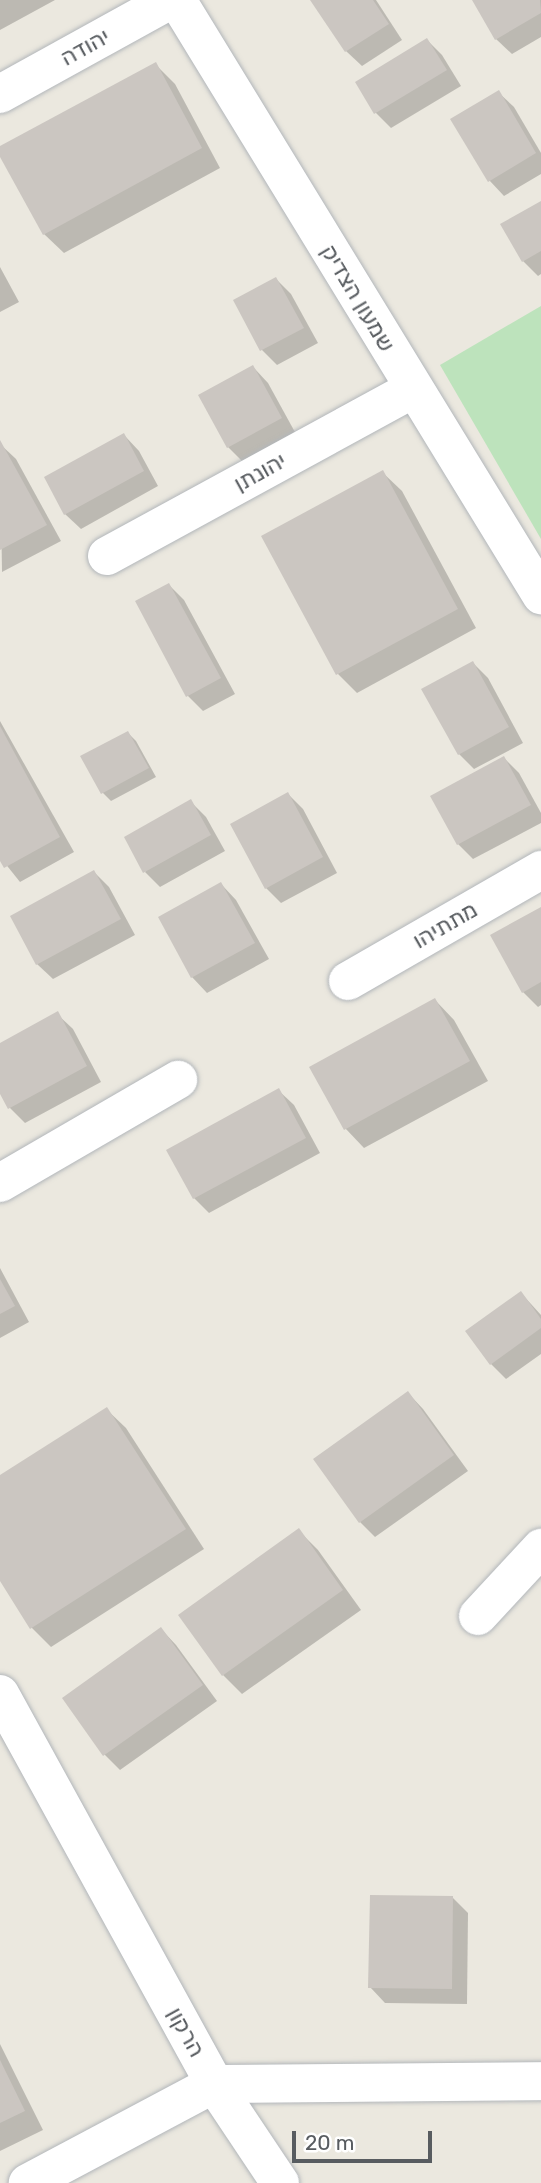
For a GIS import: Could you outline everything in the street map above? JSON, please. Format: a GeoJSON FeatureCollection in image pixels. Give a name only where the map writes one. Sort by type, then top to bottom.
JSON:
{"type":"FeatureCollection","features":[{"type":"Feature","properties":{"kind":"street","name":"יהודה"},"geometry":{"type":"LineString","coordinates":[[0,94],[170,0]]}},
{"type":"Feature","properties":{"kind":"street","name":"שמעון הצדיק"},"geometry":{"type":"LineString","coordinates":[[177,0],[541,595]]}},
{"type":"Feature","properties":{"kind":"street","name":"יהונתן"},"geometry":{"type":"LineString","coordinates":[[107,556],[413,389]]}},
{"type":"Feature","properties":{"kind":"street","name":"מתתיהו"},"geometry":{"type":"LineString","coordinates":[[348,981],[541,870]]}},
{"type":"Feature","properties":{"kind":"street"},"geometry":{"type":"LineString","coordinates":[[0,1183],[178,1080]]}},
{"type":"Feature","properties":{"kind":"street"},"geometry":{"type":"LineString","coordinates":[[478,1616],[541,1548]]}},
{"type":"Feature","properties":{"kind":"street","name":"הרקון"},"geometry":{"type":"LineString","coordinates":[[0,1694],[214,2084],[541,2081]]}},
{"type":"Feature","properties":{"kind":"street"},"geometry":{"type":"LineString","coordinates":[[28,2183],[214,2084],[280,2183]]}},
{"type":"Feature","properties":{"kind":"green space"},"geometry":{"type":"Polygon","coordinates":[[[541,306],[541,539],[440,365],[541,306]]]}},
{"type":"Feature","properties":{"kind":"building"},"geometry":{"type":"Polygon","coordinates":[[[310,0],[373,0],[389,24],[345,52],[310,0]]]}},
{"type":"Feature","properties":{"kind":"building"},"geometry":{"type":"Polygon","coordinates":[[[472,0],[540,0],[541,13],[495,40],[472,0]]]}},
{"type":"Feature","properties":{"kind":"building"},"geometry":{"type":"Polygon","coordinates":[[[427,38],[447,70],[374,114],[355,82],[427,38]]]}},
{"type":"Feature","properties":{"kind":"building"},"geometry":{"type":"Polygon","coordinates":[[[156,62],[202,148],[43,235],[0,157],[0,146],[156,62]]]}},
{"type":"Feature","properties":{"kind":"building"},"geometry":{"type":"Polygon","coordinates":[[[499,90],[536,153],[488,182],[450,119],[499,90]]]}},
{"type":"Feature","properties":{"kind":"building"},"geometry":{"type":"Polygon","coordinates":[[[541,201],[541,251],[522,262],[500,224],[541,201]]]}},
{"type":"Feature","properties":{"kind":"building"},"geometry":{"type":"Polygon","coordinates":[[[276,277],[304,328],[260,351],[233,300],[276,277]]]}},
{"type":"Feature","properties":{"kind":"building"},"geometry":{"type":"Polygon","coordinates":[[[253,365],[282,418],[227,448],[198,395],[253,365]]]}},
{"type":"Feature","properties":{"kind":"building"},"geometry":{"type":"Polygon","coordinates":[[[124,433],[144,471],[64,515],[44,477],[124,433]]]}},
{"type":"Feature","properties":{"kind":"building"},"geometry":{"type":"Polygon","coordinates":[[[0,440],[47,525],[0,550],[0,440]]]}},
{"type":"Feature","properties":{"kind":"building"},"geometry":{"type":"Polygon","coordinates":[[[383,470],[458,609],[336,675],[261,536],[383,470]]]}},
{"type":"Feature","properties":{"kind":"building"},"geometry":{"type":"Polygon","coordinates":[[[169,583],[221,678],[186,697],[135,601],[169,583]]]}},
{"type":"Feature","properties":{"kind":"building"},"geometry":{"type":"Polygon","coordinates":[[[473,661],[509,727],[458,755],[421,689],[473,661]]]}},
{"type":"Feature","properties":{"kind":"building"},"geometry":{"type":"Polygon","coordinates":[[[0,726],[60,837],[4,868],[0,861],[0,726]]]}},
{"type":"Feature","properties":{"kind":"building"},"geometry":{"type":"Polygon","coordinates":[[[128,731],[149,768],[101,794],[80,756],[128,731]]]}},
{"type":"Feature","properties":{"kind":"building"},"geometry":{"type":"Polygon","coordinates":[[[504,756],[531,805],[457,845],[430,796],[504,756]]]}},
{"type":"Feature","properties":{"kind":"building"},"geometry":{"type":"Polygon","coordinates":[[[288,792],[323,857],[265,889],[230,824],[288,792]]]}},
{"type":"Feature","properties":{"kind":"building"},"geometry":{"type":"Polygon","coordinates":[[[191,799],[211,835],[143,873],[124,837],[191,799]]]}},
{"type":"Feature","properties":{"kind":"building"},"geometry":{"type":"Polygon","coordinates":[[[94,870],[121,919],[36,965],[10,916],[94,870]]]}},
{"type":"Feature","properties":{"kind":"building"},"geometry":{"type":"Polygon","coordinates":[[[221,882],[255,943],[191,978],[158,917],[221,882]]]}},
{"type":"Feature","properties":{"kind":"building"},"geometry":{"type":"Polygon","coordinates":[[[541,907],[541,982],[522,993],[490,935],[541,907]]]}},
{"type":"Feature","properties":{"kind":"building"},"geometry":{"type":"Polygon","coordinates":[[[435,998],[470,1061],[344,1130],[309,1067],[435,998]]]}},
{"type":"Feature","properties":{"kind":"building"},"geometry":{"type":"Polygon","coordinates":[[[58,1011],[87,1066],[8,1109],[0,1094],[0,1043],[58,1011]]]}},
{"type":"Feature","properties":{"kind":"building"},"geometry":{"type":"Polygon","coordinates":[[[279,1088],[306,1138],[193,1199],[166,1150],[279,1088]]]}},
{"type":"Feature","properties":{"kind":"building"},"geometry":{"type":"Polygon","coordinates":[[[0,1279],[15,1306],[0,1314],[0,1279]]]}},
{"type":"Feature","properties":{"kind":"building"},"geometry":{"type":"Polygon","coordinates":[[[521,1291],[541,1319],[541,1328],[490,1365],[465,1331],[521,1291]]]}},
{"type":"Feature","properties":{"kind":"building"},"geometry":{"type":"Polygon","coordinates":[[[408,1391],[454,1455],[359,1523],[313,1459],[408,1391]]]}},
{"type":"Feature","properties":{"kind":"building"},"geometry":{"type":"Polygon","coordinates":[[[107,1407],[186,1529],[30,1629],[0,1581],[0,1475],[107,1407]]]}},
{"type":"Feature","properties":{"kind":"building"},"geometry":{"type":"Polygon","coordinates":[[[299,1528],[343,1590],[222,1676],[178,1615],[299,1528]]]}},
{"type":"Feature","properties":{"kind":"building"},"geometry":{"type":"Polygon","coordinates":[[[161,1627],[203,1685],[103,1756],[62,1698],[161,1627]]]}},
{"type":"Feature","properties":{"kind":"building"},"geometry":{"type":"Polygon","coordinates":[[[370,1895],[453,1896],[452,1989],[368,1988],[370,1895]]]}},
{"type":"Feature","properties":{"kind":"building"},"geometry":{"type":"Polygon","coordinates":[[[0,2060],[25,2111],[0,2123],[0,2060]]]}}]}
